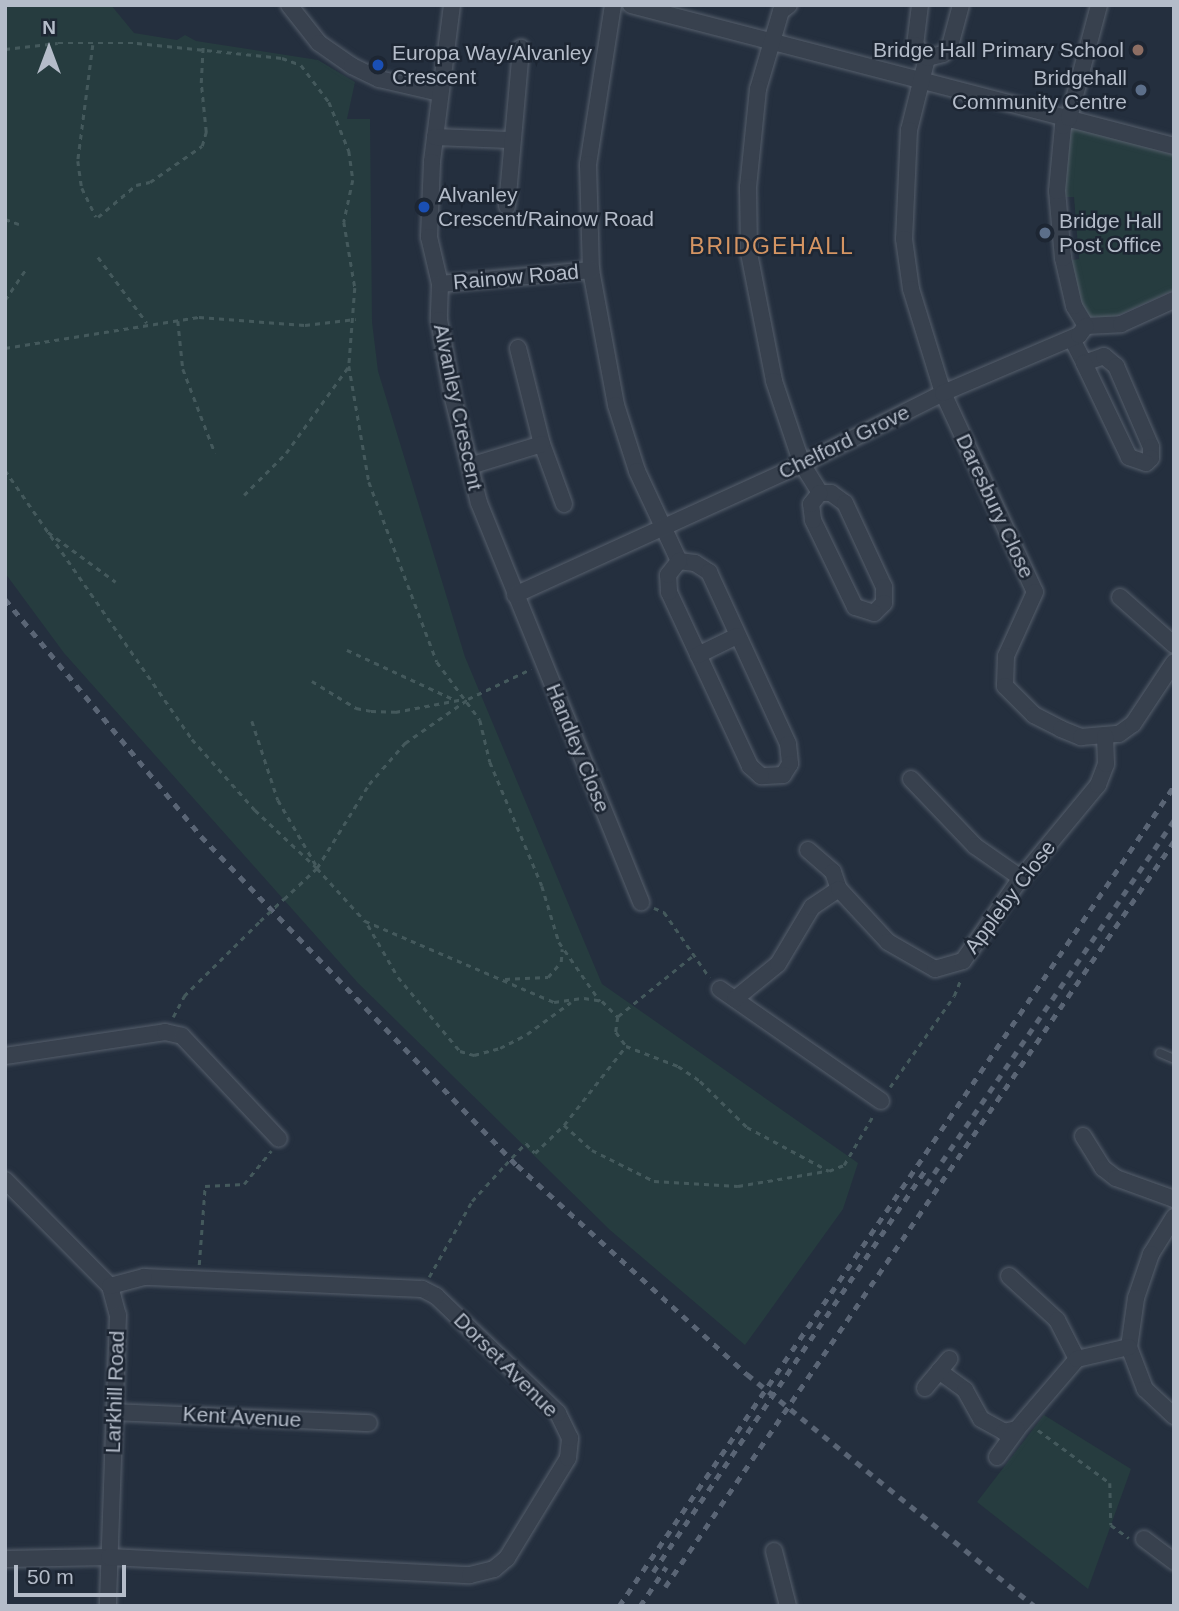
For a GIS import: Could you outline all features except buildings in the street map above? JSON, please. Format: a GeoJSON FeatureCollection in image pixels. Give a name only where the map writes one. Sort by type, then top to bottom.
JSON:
{"type":"FeatureCollection","features":[{"type":"Feature","properties":{"kind":"street"},"geometry":{"type":"LineString","coordinates":[[289,5],[319,43],[352,66],[379,79],[439,93]]}},
{"type":"Feature","properties":{"kind":"street","name":"Alvanley Crescent"},"geometry":{"type":"LineString","coordinates":[[452,5],[439,93],[429,237],[440,284],[439,320],[470,466],[479,503],[515,595]]}},
{"type":"Feature","properties":{"kind":"street"},"geometry":{"type":"LineString","coordinates":[[613,5],[588,164],[591,271],[616,405],[637,471],[665,526],[679,561]]}},
{"type":"Feature","properties":{"kind":"street"},"geometry":{"type":"LineString","coordinates":[[920,5],[915,45],[927,58],[943,54],[950,46],[961,5]]}},
{"type":"Feature","properties":{"kind":"street"},"geometry":{"type":"LineString","coordinates":[[1099,5],[1069,118],[1063,126],[1059,156],[1059,230],[1071,295],[1086,326],[1121,324],[1174,300]]}},
{"type":"Feature","properties":{"kind":"street"},"geometry":{"type":"LineString","coordinates":[[636,6],[1174,146]]}},
{"type":"Feature","properties":{"kind":"street"},"geometry":{"type":"LineString","coordinates":[[782,7],[758,89],[748,187],[749,253],[774,381],[802,464],[820,493]]}},
{"type":"Feature","properties":{"kind":"street"},"geometry":{"type":"LineString","coordinates":[[506,206],[509,140],[521,48]]}},
{"type":"Feature","properties":{"kind":"street","name":"Daresbury Close"},"geometry":{"type":"LineString","coordinates":[[927,58],[918,80],[908,142],[904,239],[911,289],[943,393],[1035,592],[1006,656],[1005,686],[1034,715],[1061,729],[1082,737],[1105,736]]}},
{"type":"Feature","properties":{"kind":"street"},"geometry":{"type":"LineString","coordinates":[[435,137],[509,140]]}},
{"type":"Feature","properties":{"kind":"street","name":"Rainow Road"},"geometry":{"type":"LineString","coordinates":[[440,284],[591,271]]}},
{"type":"Feature","properties":{"kind":"street","name":"Chelford Grove"},"geometry":{"type":"LineString","coordinates":[[515,595],[802,464],[943,393],[1072,339],[1086,326]]}},
{"type":"Feature","properties":{"kind":"street"},"geometry":{"type":"LineString","coordinates":[[1072,339],[1129,457],[1146,463],[1151,458],[1151,447],[1116,366],[1104,356],[1084,363]]}},
{"type":"Feature","properties":{"kind":"street"},"geometry":{"type":"LineString","coordinates":[[518,348],[542,444],[564,504]]}},
{"type":"Feature","properties":{"kind":"street"},"geometry":{"type":"LineString","coordinates":[[470,466],[542,444]]}},
{"type":"Feature","properties":{"kind":"street"},"geometry":{"type":"LineString","coordinates":[[820,493],[831,493],[845,503],[876,567],[885,590],[884,603],[874,613],[855,607],[813,520],[811,504],[820,493]]}},
{"type":"Feature","properties":{"kind":"street"},"geometry":{"type":"LineString","coordinates":[[679,561],[695,562],[709,572],[788,744],[790,764],[783,775],[761,776],[750,766],[669,592],[668,575],[679,561]]}},
{"type":"Feature","properties":{"kind":"street","name":"Handley Close"},"geometry":{"type":"LineString","coordinates":[[515,595],[641,902]]}},
{"type":"Feature","properties":{"kind":"street"},"geometry":{"type":"LineString","coordinates":[[1120,597],[1174,645]]}},
{"type":"Feature","properties":{"kind":"street"},"geometry":{"type":"LineString","coordinates":[[698,655],[737,636]]}},
{"type":"Feature","properties":{"kind":"street"},"geometry":{"type":"LineString","coordinates":[[1105,736],[1119,734],[1133,724],[1174,662]]}},
{"type":"Feature","properties":{"kind":"street","name":"Appleby Close"},"geometry":{"type":"LineString","coordinates":[[808,850],[833,872],[838,889],[888,942],[935,968],[963,961],[1021,878],[1098,785],[1106,764],[1105,736]]}},
{"type":"Feature","properties":{"kind":"street"},"geometry":{"type":"LineString","coordinates":[[911,779],[975,846],[1021,878]]}},
{"type":"Feature","properties":{"kind":"street"},"geometry":{"type":"LineString","coordinates":[[735,999],[778,964],[811,907],[838,889]]}},
{"type":"Feature","properties":{"kind":"street"},"geometry":{"type":"LineString","coordinates":[[720,989],[881,1101]]}},
{"type":"Feature","properties":{"kind":"street"},"geometry":{"type":"LineString","coordinates":[[5,1056],[165,1032],[182,1036],[279,1139]]}},
{"type":"Feature","properties":{"kind":"street"},"geometry":{"type":"LineString","coordinates":[[1083,1136],[1102,1168],[1116,1178],[1174,1199]]}},
{"type":"Feature","properties":{"kind":"street"},"geometry":{"type":"LineString","coordinates":[[5,1180],[110,1286],[144,1277],[422,1289]]}},
{"type":"Feature","properties":{"kind":"street"},"geometry":{"type":"LineString","coordinates":[[1174,1217],[1168,1237],[1136,1298],[1129,1347],[1145,1389],[1174,1416]]}},
{"type":"Feature","properties":{"kind":"street"},"geometry":{"type":"LineString","coordinates":[[1009,1276],[1057,1320],[1077,1359]]}},
{"type":"Feature","properties":{"kind":"street","name":"Larkhill Road"},"geometry":{"type":"LineString","coordinates":[[108,1606],[118,1315],[110,1286]]}},
{"type":"Feature","properties":{"kind":"street","name":"Dorset Avenue"},"geometry":{"type":"LineString","coordinates":[[5,1559],[109,1557],[470,1574],[494,1569],[507,1558],[557,1482],[568,1458],[570,1438],[558,1413],[529,1383],[436,1296],[422,1289]]}},
{"type":"Feature","properties":{"kind":"street"},"geometry":{"type":"LineString","coordinates":[[997,1457],[1077,1359],[1129,1347]]}},
{"type":"Feature","properties":{"kind":"street"},"geometry":{"type":"LineString","coordinates":[[925,1388],[944,1365],[988,1425],[1003,1432],[1021,1425]]}},
{"type":"Feature","properties":{"kind":"street","name":"Kent Avenue"},"geometry":{"type":"LineString","coordinates":[[114,1412],[369,1423]]}},
{"type":"Feature","properties":{"kind":"street"},"geometry":{"type":"LineString","coordinates":[[1144,1539],[1172,1558]]}},
{"type":"Feature","properties":{"kind":"street"},"geometry":{"type":"LineString","coordinates":[[774,1551],[788,1606]]}},
{"type":"Feature","properties":{"kind":"lane"},"geometry":{"type":"LineString","coordinates":[[1160,1053],[1174,1059]]}},
{"type":"Feature","properties":{"kind":"path"},"geometry":{"type":"LineString","coordinates":[[5,49],[58,43],[203,47],[282,58],[301,65],[329,102],[349,150],[353,180],[344,222],[356,319],[349,366],[361,448],[386,532],[437,662],[468,699],[480,720],[490,762],[561,946],[600,1001],[618,1017]]}},
{"type":"Feature","properties":{"kind":"path"},"geometry":{"type":"LineString","coordinates":[[93,45],[78,160],[82,188],[97,217],[136,186],[150,183],[202,146],[206,132],[201,83],[203,47]]}},
{"type":"Feature","properties":{"kind":"path"},"geometry":{"type":"LineString","coordinates":[[5,219],[19,224]]}},
{"type":"Feature","properties":{"kind":"path"},"geometry":{"type":"LineString","coordinates":[[98,257],[147,323]]}},
{"type":"Feature","properties":{"kind":"path"},"geometry":{"type":"LineString","coordinates":[[5,300],[26,270]]}},
{"type":"Feature","properties":{"kind":"path"},"geometry":{"type":"LineString","coordinates":[[5,348],[147,323],[219,317],[305,325],[356,319]]}},
{"type":"Feature","properties":{"kind":"path"},"geometry":{"type":"LineString","coordinates":[[178,321],[183,369],[215,453]]}},
{"type":"Feature","properties":{"kind":"path"},"geometry":{"type":"LineString","coordinates":[[244,495],[286,453],[349,366]]}},
{"type":"Feature","properties":{"kind":"path"},"geometry":{"type":"LineString","coordinates":[[5,470],[44,530],[192,739],[255,810],[317,867],[368,923],[398,977],[460,1051],[474,1055],[500,1048],[527,1034],[571,1002]]}},
{"type":"Feature","properties":{"kind":"path"},"geometry":{"type":"LineString","coordinates":[[44,530],[116,582]]}},
{"type":"Feature","properties":{"kind":"path"},"geometry":{"type":"LineString","coordinates":[[347,650],[456,700]]}},
{"type":"Feature","properties":{"kind":"path"},"geometry":{"type":"LineString","coordinates":[[165,1032],[184,996],[317,867],[386,762],[438,717],[468,699],[544,664]]}},
{"type":"Feature","properties":{"kind":"path"},"geometry":{"type":"LineString","coordinates":[[312,681],[349,704],[371,711],[395,712],[468,699]]}},
{"type":"Feature","properties":{"kind":"path"},"geometry":{"type":"LineString","coordinates":[[252,721],[278,800],[317,867]]}},
{"type":"Feature","properties":{"kind":"path"},"geometry":{"type":"LineString","coordinates":[[641,902],[664,912],[691,957],[720,989]]}},
{"type":"Feature","properties":{"kind":"path"},"geometry":{"type":"LineString","coordinates":[[368,923],[554,1002],[571,1002],[584,998],[600,1001]]}},
{"type":"Feature","properties":{"kind":"path"},"geometry":{"type":"LineString","coordinates":[[500,979],[548,977],[561,962],[561,946]]}},
{"type":"Feature","properties":{"kind":"path"},"geometry":{"type":"LineString","coordinates":[[691,957],[618,1017],[616,1032],[626,1046],[678,1066],[700,1081],[747,1127],[829,1171]]}},
{"type":"Feature","properties":{"kind":"path"},"geometry":{"type":"LineString","coordinates":[[564,1125],[592,1150],[654,1181],[738,1186],[829,1171],[844,1165],[881,1101],[954,996],[963,961]]}},
{"type":"Feature","properties":{"kind":"path"},"geometry":{"type":"LineString","coordinates":[[422,1289],[480,1191],[526,1143],[535,1153],[564,1125],[626,1046]]}},
{"type":"Feature","properties":{"kind":"path"},"geometry":{"type":"LineString","coordinates":[[198,1279],[205,1186],[244,1184],[279,1139]]}},
{"type":"Feature","properties":{"kind":"path"},"geometry":{"type":"LineString","coordinates":[[1021,1425],[1110,1483],[1111,1525],[1136,1543],[1144,1539]]}},
{"type":"Feature","properties":{"kind":"green space"},"geometry":{"type":"Polygon","coordinates":[[[5,5],[111,5],[134,33],[177,40],[185,35],[196,41],[318,60],[355,82],[347,119],[370,119],[372,322],[378,371],[465,657],[602,984],[858,1163],[843,1209],[745,1345],[610,1230],[358,983],[64,653],[5,573],[5,5]]]}},
{"type":"Feature","properties":{"kind":"green space"},"geometry":{"type":"Polygon","coordinates":[[[1072,125],[1174,155],[1174,290],[1110,319],[1091,318],[1083,310],[1069,261],[1079,259],[1074,197],[1063,197],[1067,130],[1072,125]]]}},
{"type":"Feature","properties":{"kind":"green space"},"geometry":{"type":"Polygon","coordinates":[[[1044,1415],[1131,1469],[1088,1589],[977,1502],[1044,1415]]]}},
{"type":"Feature","properties":{"kind":"railway"},"geometry":{"type":"LineString","coordinates":[[5,599],[201,836],[517,1165],[747,1374],[1035,1606]]}},
{"type":"Feature","properties":{"kind":"railway"},"geometry":{"type":"LineString","coordinates":[[619,1606],[1174,786]]}},
{"type":"Feature","properties":{"kind":"railway"},"geometry":{"type":"LineString","coordinates":[[926,1185],[1174,820]]}},
{"type":"Feature","properties":{"kind":"railway"},"geometry":{"type":"LineString","coordinates":[[665,1587],[1174,841]]}},
{"type":"Feature","properties":{"kind":"railway"},"geometry":{"type":"LineString","coordinates":[[653,1572],[926,1169]]}},
{"type":"Feature","properties":{"kind":"railway"},"geometry":{"type":"LineString","coordinates":[[640,1606],[666,1567]]}},
{"type":"Feature","properties":{"kind":"place","name":"Bridge Hall Primary School"},"geometry":{"type":"Point","coordinates":[1138,50]}},
{"type":"Feature","properties":{"kind":"place","name":"Europa Way/Alvanley Crescent"},"geometry":{"type":"Point","coordinates":[378,65]}},
{"type":"Feature","properties":{"kind":"place","name":"Bridgehall Community Centre"},"geometry":{"type":"Point","coordinates":[1141,90]}},
{"type":"Feature","properties":{"kind":"place","name":"Alvanley Crescent/Rainow Road"},"geometry":{"type":"Point","coordinates":[424,207]}},
{"type":"Feature","properties":{"kind":"place","name":"Bridge Hall Post Office"},"geometry":{"type":"Point","coordinates":[1045,233]}},
{"type":"Feature","properties":{"kind":"district","name":"BRIDGEHALL"},"geometry":{"type":"Point","coordinates":[772,246]}}]}
